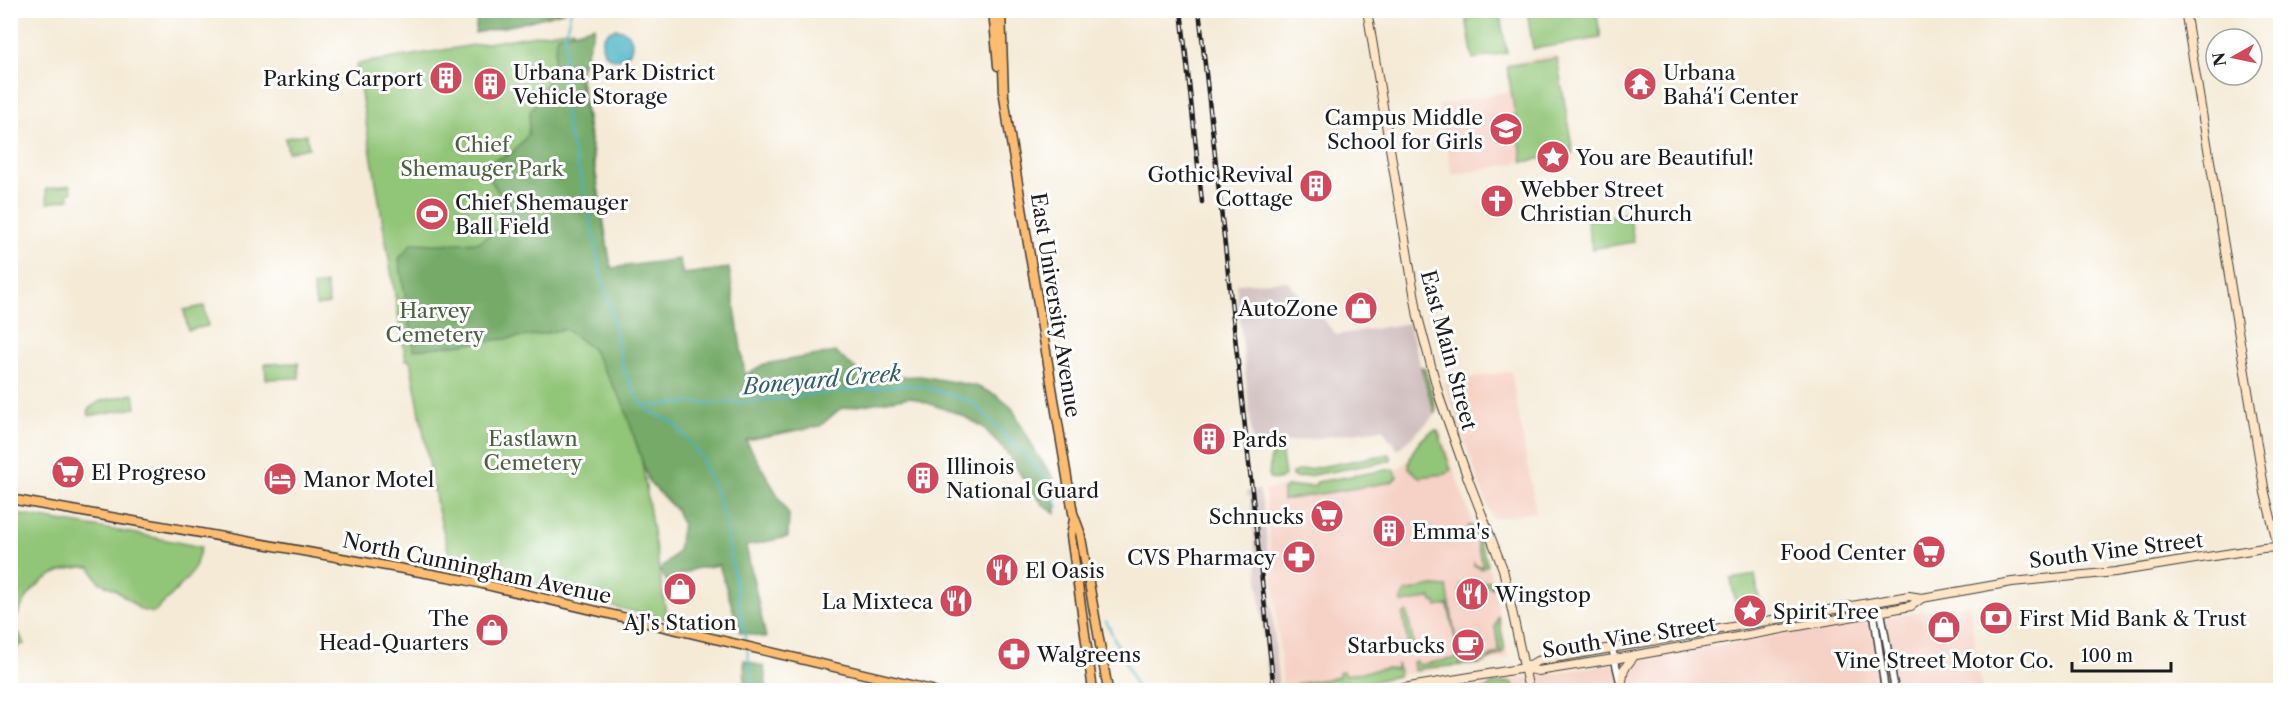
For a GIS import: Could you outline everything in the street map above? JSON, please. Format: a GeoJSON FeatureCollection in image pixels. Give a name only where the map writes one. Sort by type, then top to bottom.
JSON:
{"type":"FeatureCollection","features":[{"type":"Feature","properties":{"kind":"main road","name":"East University Avenue"},"geometry":{"type":"LineString","coordinates":[[993,10],[996,53],[1074,519],[1080,532],[1108,690]]}},
{"type":"Feature","properties":{"kind":"main road","name":"East University Avenue"},"geometry":{"type":"LineString","coordinates":[[1001,10],[1004,96]]}},
{"type":"Feature","properties":{"kind":"main road","name":"East Main Street"},"geometry":{"type":"LineString","coordinates":[[1367,10],[1418,317],[1440,399],[1503,569],[1529,690]]}},
{"type":"Feature","properties":{"kind":"main road"},"geometry":{"type":"LineString","coordinates":[[2185,10],[2265,493],[2279,547]]}},
{"type":"Feature","properties":{"kind":"main road","name":"North Cunningham Avenue"},"geometry":{"type":"LineString","coordinates":[[10,499],[465,580],[932,690]]}},
{"type":"Feature","properties":{"kind":"main road","name":"East University Avenue"},"geometry":{"type":"LineString","coordinates":[[1074,519],[1071,536],[1092,689]]}},
{"type":"Feature","properties":{"kind":"main road","name":"South Vine Street"},"geometry":{"type":"LineString","coordinates":[[1525,668],[1537,661],[1909,596],[1922,598],[2012,582],[2106,574],[2279,547]]}},
{"type":"Feature","properties":{"kind":"main road","name":"South Vine Street"},"geometry":{"type":"LineString","coordinates":[[1525,668],[1538,670],[1614,659],[1758,634],[1911,606],[1922,598]]}},
{"type":"Feature","properties":{"kind":"main road"},"geometry":{"type":"LineString","coordinates":[[1824,610],[1826,622]]}},
{"type":"Feature","properties":{"kind":"main road"},"geometry":{"type":"LineString","coordinates":[[1756,623],[1758,634]]}},
{"type":"Feature","properties":{"kind":"main road"},"geometry":{"type":"LineString","coordinates":[[1622,689],[1626,666],[1635,655]]}},
{"type":"Feature","properties":{"kind":"main road"},"geometry":{"type":"LineString","coordinates":[[1391,690],[1525,668]]}},
{"type":"Feature","properties":{"kind":"street"},"geometry":{"type":"LineString","coordinates":[[1874,602],[1888,649],[1895,690]]}},
{"type":"Feature","properties":{"kind":"street"},"geometry":{"type":"LineString","coordinates":[[1877,612],[1879,650],[1885,690]]}},
{"type":"Feature","properties":{"kind":"street"},"geometry":{"type":"LineString","coordinates":[[1612,648],[1622,689]]}},
{"type":"Feature","properties":{"kind":"street"},"geometry":{"type":"LineString","coordinates":[[1879,650],[1888,649]]}},
{"type":"Feature","properties":{"kind":"shaded area","name":"Campus Middle School for Girls"},"geometry":{"type":"Polygon","coordinates":[[[1555,54],[1573,153],[1452,175],[1439,105],[1510,91],[1505,63],[1555,54]]]}},
{"type":"Feature","properties":{"kind":"shaded area"},"geometry":{"type":"Polygon","coordinates":[[[1287,281],[1337,335],[1409,323],[1434,416],[1398,450],[1382,429],[1253,447],[1236,284],[1287,281]]]}},
{"type":"Feature","properties":{"kind":"shaded area"},"geometry":{"type":"Polygon","coordinates":[[[1511,371],[1536,512],[1492,519],[1444,383],[1511,371]]]}},
{"type":"Feature","properties":{"kind":"shaded area"},"geometry":{"type":"Polygon","coordinates":[[[1441,433],[1490,572],[1509,658],[1393,676],[1329,690],[1283,690],[1265,489],[1389,476],[1441,433]]]}},
{"type":"Feature","properties":{"kind":"shaded area"},"geometry":{"type":"Polygon","coordinates":[[[1259,490],[1264,511],[1279,690],[1269,690],[1250,496],[1247,496],[1247,491],[1259,490]]]}},
{"type":"Feature","properties":{"kind":"shaded area"},"geometry":{"type":"Polygon","coordinates":[[[1969,604],[1982,690],[1455,690],[1868,620],[1969,604]]]}},
{"type":"Feature","properties":{"kind":"green space"},"geometry":{"type":"Polygon","coordinates":[[[478,10],[566,11],[475,33],[478,10]]]}},
{"type":"Feature","properties":{"kind":"green space"},"geometry":{"type":"Polygon","coordinates":[[[1465,11],[1499,11],[1507,53],[1473,59],[1465,11]]]}},
{"type":"Feature","properties":{"kind":"green space"},"geometry":{"type":"Polygon","coordinates":[[[1527,11],[1596,11],[1601,38],[1533,49],[1527,11]]]}},
{"type":"Feature","properties":{"kind":"green space","name":"Harvey Cemetery"},"geometry":{"type":"Polygon","coordinates":[[[595,26],[579,77],[611,268],[679,259],[683,274],[729,268],[745,375],[764,364],[835,352],[867,378],[921,376],[976,386],[996,395],[1012,408],[1038,456],[1054,478],[1056,513],[1045,507],[1029,488],[1007,453],[983,427],[959,414],[910,397],[840,409],[820,426],[746,440],[789,515],[788,537],[746,546],[766,638],[740,632],[719,565],[694,569],[667,582],[660,570],[678,551],[682,524],[676,510],[649,482],[623,403],[592,349],[565,329],[537,335],[414,350],[399,259],[412,243],[479,242],[499,228],[502,198],[486,172],[494,160],[512,153],[528,135],[530,113],[552,73],[557,36],[595,26]]]}},
{"type":"Feature","properties":{"kind":"green space"},"geometry":{"type":"Polygon","coordinates":[[[573,29],[667,619],[462,572],[452,566],[437,506],[410,360],[406,360],[356,64],[573,29]]]}},
{"type":"Feature","properties":{"kind":"green space"},"geometry":{"type":"Polygon","coordinates":[[[1557,58],[1573,153],[1523,162],[1507,66],[1557,58]]]}},
{"type":"Feature","properties":{"kind":"green space"},"geometry":{"type":"Polygon","coordinates":[[[306,134],[309,148],[288,152],[285,138],[306,134]]]}},
{"type":"Feature","properties":{"kind":"green space"},"geometry":{"type":"Polygon","coordinates":[[[70,185],[72,192],[68,193],[69,199],[48,203],[46,189],[70,185]]]}},
{"type":"Feature","properties":{"kind":"green space"},"geometry":{"type":"Polygon","coordinates":[[[1629,213],[1634,242],[1592,249],[1587,220],[1629,213]]]}},
{"type":"Feature","properties":{"kind":"green space"},"geometry":{"type":"Polygon","coordinates":[[[326,284],[329,304],[316,306],[313,286],[326,284]]]}},
{"type":"Feature","properties":{"kind":"green space"},"geometry":{"type":"Polygon","coordinates":[[[204,306],[208,326],[188,330],[184,310],[204,306]]]}},
{"type":"Feature","properties":{"kind":"green space"},"geometry":{"type":"Polygon","coordinates":[[[298,363],[299,378],[266,379],[265,364],[298,363]]]}},
{"type":"Feature","properties":{"kind":"green space"},"geometry":{"type":"Polygon","coordinates":[[[1421,367],[1425,368],[1436,409],[1435,415],[1421,367]]]}},
{"type":"Feature","properties":{"kind":"green space"},"geometry":{"type":"Polygon","coordinates":[[[134,394],[136,408],[89,416],[88,409],[100,401],[134,394]]]}},
{"type":"Feature","properties":{"kind":"green space"},"geometry":{"type":"Polygon","coordinates":[[[1435,430],[1438,431],[1451,470],[1446,474],[1419,477],[1409,468],[1409,462],[1413,451],[1421,441],[1435,430]]]}},
{"type":"Feature","properties":{"kind":"green space"},"geometry":{"type":"Polygon","coordinates":[[[1280,441],[1285,476],[1278,480],[1270,479],[1272,442],[1280,441]]]}},
{"type":"Feature","properties":{"kind":"green space"},"geometry":{"type":"Polygon","coordinates":[[[1389,454],[1391,460],[1379,463],[1296,478],[1292,476],[1292,473],[1298,471],[1389,454]]]}},
{"type":"Feature","properties":{"kind":"green space"},"geometry":{"type":"Polygon","coordinates":[[[1395,470],[1397,477],[1392,482],[1283,500],[1283,490],[1286,487],[1314,486],[1317,482],[1395,470]]]}},
{"type":"Feature","properties":{"kind":"green space"},"geometry":{"type":"Polygon","coordinates":[[[11,513],[201,547],[195,567],[188,578],[154,613],[141,610],[116,590],[99,582],[90,567],[61,571],[49,577],[29,594],[22,606],[13,633],[14,635],[19,633],[24,644],[19,645],[11,658],[11,513]]]}},
{"type":"Feature","properties":{"kind":"green space"},"geometry":{"type":"Polygon","coordinates":[[[1468,526],[1473,526],[1488,565],[1481,569],[1474,565],[1474,563],[1476,566],[1482,566],[1483,562],[1475,534],[1467,534],[1468,526]]]}},
{"type":"Feature","properties":{"kind":"green space"},"geometry":{"type":"Polygon","coordinates":[[[1755,575],[1761,614],[1738,618],[1731,579],[1755,575]]]}},
{"type":"Feature","properties":{"kind":"green space"},"geometry":{"type":"Polygon","coordinates":[[[1492,581],[1493,588],[1481,586],[1460,593],[1461,585],[1492,581]]]}},
{"type":"Feature","properties":{"kind":"green space"},"geometry":{"type":"Polygon","coordinates":[[[1433,586],[1447,587],[1457,648],[1448,605],[1437,607],[1436,602],[1432,602],[1431,598],[1403,603],[1401,601],[1405,592],[1433,586]]]}},
{"type":"Feature","properties":{"kind":"green space"},"geometry":{"type":"Polygon","coordinates":[[[1407,612],[1415,651],[1412,652],[1409,651],[1403,615],[1407,612]]]}},
{"type":"Feature","properties":{"kind":"green space"},"geometry":{"type":"Polygon","coordinates":[[[1498,615],[1504,651],[1499,651],[1495,627],[1498,615]]]}},
{"type":"Feature","properties":{"kind":"green space"},"geometry":{"type":"Polygon","coordinates":[[[1458,653],[1460,665],[1484,662],[1480,664],[1414,670],[1413,662],[1416,661],[1418,665],[1458,658],[1458,653]]]}},
{"type":"Feature","properties":{"kind":"green space"},"geometry":{"type":"Polygon","coordinates":[[[1503,653],[1486,661],[1493,654],[1503,653]]]}},
{"type":"Feature","properties":{"kind":"green space"},"geometry":{"type":"Polygon","coordinates":[[[744,660],[764,667],[767,690],[745,690],[744,660]]]}},
{"type":"Feature","properties":{"kind":"green space"},"geometry":{"type":"Polygon","coordinates":[[[1397,663],[1398,676],[1335,690],[1298,690],[1296,684],[1339,677],[1339,672],[1343,671],[1344,675],[1388,668],[1397,669],[1397,663]]]}},
{"type":"Feature","properties":{"kind":"green space"},"geometry":{"type":"Polygon","coordinates":[[[1513,683],[1515,690],[1484,690],[1493,684],[1513,683]]]}},
{"type":"Feature","properties":{"kind":"water"},"geometry":{"type":"Polygon","coordinates":[[[617,29],[628,33],[632,44],[628,55],[617,59],[606,55],[602,44],[606,33],[617,29]]]}},
{"type":"Feature","properties":{"kind":"waterway"},"geometry":{"type":"LineString","coordinates":[[571,10],[565,36],[563,100],[567,127],[586,197],[622,364],[634,392],[646,409],[675,424],[700,455],[719,500],[746,643]]}},
{"type":"Feature","properties":{"kind":"waterway","name":"Boneyard Creek"},"geometry":{"type":"LineString","coordinates":[[645,406],[736,403],[903,385],[925,387],[972,402],[1033,464],[1049,485],[1058,507]]}},
{"type":"Feature","properties":{"kind":"waterway","name":"Boneyard Creek"},"geometry":{"type":"LineString","coordinates":[[1106,621],[1137,690]]}},
{"type":"Feature","properties":{"kind":"waterway"},"geometry":{"type":"LineString","coordinates":[[747,649],[754,690]]}},
{"type":"Feature","properties":{"kind":"railway"},"geometry":{"type":"LineString","coordinates":[[1181,10],[1202,202]]}},
{"type":"Feature","properties":{"kind":"railway"},"geometry":{"type":"LineString","coordinates":[[1199,10],[1274,690]]}},
{"type":"Feature","properties":{"kind":"place","name":"Parking Carport"},"geometry":{"type":"Point","coordinates":[446,78]}},
{"type":"Feature","properties":{"kind":"place","name":"Urbana Park District Vehicle Storage"},"geometry":{"type":"Point","coordinates":[490,84]}},
{"type":"Feature","properties":{"kind":"place","name":"Urbana Bahá'í Center"},"geometry":{"type":"Point","coordinates":[1640,84]}},
{"type":"Feature","properties":{"kind":"place","name":"Campus Middle School for Girls"},"geometry":{"type":"Point","coordinates":[1506,129]}},
{"type":"Feature","properties":{"kind":"place","name":"You are Beautiful!"},"geometry":{"type":"Point","coordinates":[1553,157]}},
{"type":"Feature","properties":{"kind":"place","name":"Gothic Revival Cottage"},"geometry":{"type":"Point","coordinates":[1316,186]}},
{"type":"Feature","properties":{"kind":"place","name":"Webber Street Christian Church"},"geometry":{"type":"Point","coordinates":[1497,201]}},
{"type":"Feature","properties":{"kind":"place","name":"Chief Shemauger Ball Field"},"geometry":{"type":"Point","coordinates":[432,214]}},
{"type":"Feature","properties":{"kind":"place","name":"AutoZone"},"geometry":{"type":"Point","coordinates":[1361,308]}},
{"type":"Feature","properties":{"kind":"place","name":"Pards"},"geometry":{"type":"Point","coordinates":[1209,439]}},
{"type":"Feature","properties":{"kind":"place","name":"El Progreso"},"geometry":{"type":"Point","coordinates":[68,472]}},
{"type":"Feature","properties":{"kind":"place","name":"Illinois National Guard"},"geometry":{"type":"Point","coordinates":[923,478]}},
{"type":"Feature","properties":{"kind":"place","name":"Manor Motel"},"geometry":{"type":"Point","coordinates":[280,479]}},
{"type":"Feature","properties":{"kind":"place","name":"Schnucks"},"geometry":{"type":"Point","coordinates":[1327,516]}},
{"type":"Feature","properties":{"kind":"place","name":"Emma's"},"geometry":{"type":"Point","coordinates":[1389,531]}},
{"type":"Feature","properties":{"kind":"place","name":"Food Center"},"geometry":{"type":"Point","coordinates":[1929,552]}},
{"type":"Feature","properties":{"kind":"place","name":"CVS Pharmacy"},"geometry":{"type":"Point","coordinates":[1299,557]}},
{"type":"Feature","properties":{"kind":"place","name":"El Oasis"},"geometry":{"type":"Point","coordinates":[1002,570]}},
{"type":"Feature","properties":{"kind":"place","name":"AJ's Station"},"geometry":{"type":"Point","coordinates":[680,589]}},
{"type":"Feature","properties":{"kind":"place","name":"Wingstop"},"geometry":{"type":"Point","coordinates":[1472,594]}},
{"type":"Feature","properties":{"kind":"place","name":"La Mixteca"},"geometry":{"type":"Point","coordinates":[956,601]}},
{"type":"Feature","properties":{"kind":"place","name":"Spirit Tree"},"geometry":{"type":"Point","coordinates":[1750,611]}},
{"type":"Feature","properties":{"kind":"place","name":"First Mid Bank & Trust"},"geometry":{"type":"Point","coordinates":[1996,618]}},
{"type":"Feature","properties":{"kind":"place","name":"Vine Street Motor Co."},"geometry":{"type":"Point","coordinates":[1944,627]}},
{"type":"Feature","properties":{"kind":"place","name":"The Head-Quarters"},"geometry":{"type":"Point","coordinates":[492,630]}},
{"type":"Feature","properties":{"kind":"place","name":"Starbucks"},"geometry":{"type":"Point","coordinates":[1468,645]}},
{"type":"Feature","properties":{"kind":"place","name":"Walgreens"},"geometry":{"type":"Point","coordinates":[1014,654]}},
{"type":"Feature","properties":{"kind":"park label","name":"Chief Shemauger Park"},"geometry":{"type":"Point","coordinates":[482,156]}},
{"type":"Feature","properties":{"kind":"park label","name":"Eastlawn Cemetery"},"geometry":{"type":"Point","coordinates":[533,450]}}]}
